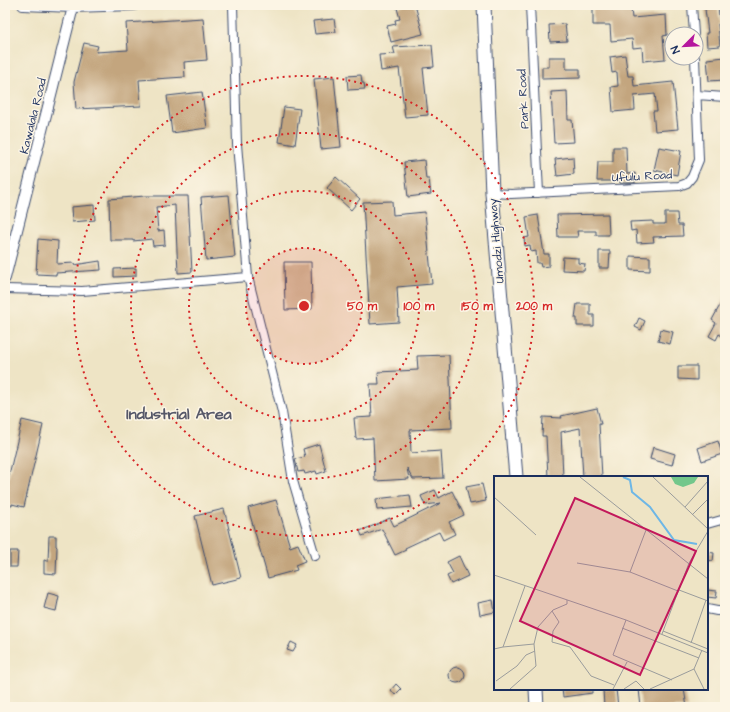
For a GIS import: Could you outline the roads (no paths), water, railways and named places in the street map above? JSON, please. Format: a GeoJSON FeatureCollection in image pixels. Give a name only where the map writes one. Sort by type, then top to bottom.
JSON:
{"type":"FeatureCollection","features":[{"type":"Feature","properties":{"kind":"highway","name":"Umodzi Highway"},"geometry":{"type":"LineString","coordinates":[[484,5],[492,193],[516,476]]}},
{"type":"Feature","properties":{"kind":"highway"},"geometry":{"type":"LineString","coordinates":[[536,690],[537,707]]}},
{"type":"Feature","properties":{"kind":"street"},"geometry":{"type":"LineString","coordinates":[[23,5],[134,5]]}},
{"type":"Feature","properties":{"kind":"street"},"geometry":{"type":"LineString","coordinates":[[233,5],[237,144],[248,277],[282,412],[293,481],[315,556]]}},
{"type":"Feature","properties":{"kind":"street","name":"Park Road"},"geometry":{"type":"LineString","coordinates":[[530,5],[539,193]]}},
{"type":"Feature","properties":{"kind":"street"},"geometry":{"type":"LineString","coordinates":[[692,5],[693,26]]}},
{"type":"Feature","properties":{"kind":"street","name":"Kawalala Road"},"geometry":{"type":"LineString","coordinates":[[5,278],[74,6]]}},
{"type":"Feature","properties":{"kind":"street","name":"Ufulu Road"},"geometry":{"type":"LineString","coordinates":[[492,193],[539,193],[679,186],[687,183],[692,177],[698,160],[695,66]]}},
{"type":"Feature","properties":{"kind":"street"},"geometry":{"type":"LineString","coordinates":[[696,95],[725,97]]}},
{"type":"Feature","properties":{"kind":"street"},"geometry":{"type":"LineString","coordinates":[[5,289],[82,291],[248,277]]}},
{"type":"Feature","properties":{"kind":"street"},"geometry":{"type":"LineString","coordinates":[[708,524],[725,519]]}},
{"type":"Feature","properties":{"kind":"street"},"geometry":{"type":"LineString","coordinates":[[708,609],[725,611]]}},
{"type":"Feature","properties":{"kind":"district","name":"Industrial Area"},"geometry":{"type":"Point","coordinates":[179,413]}}]}
